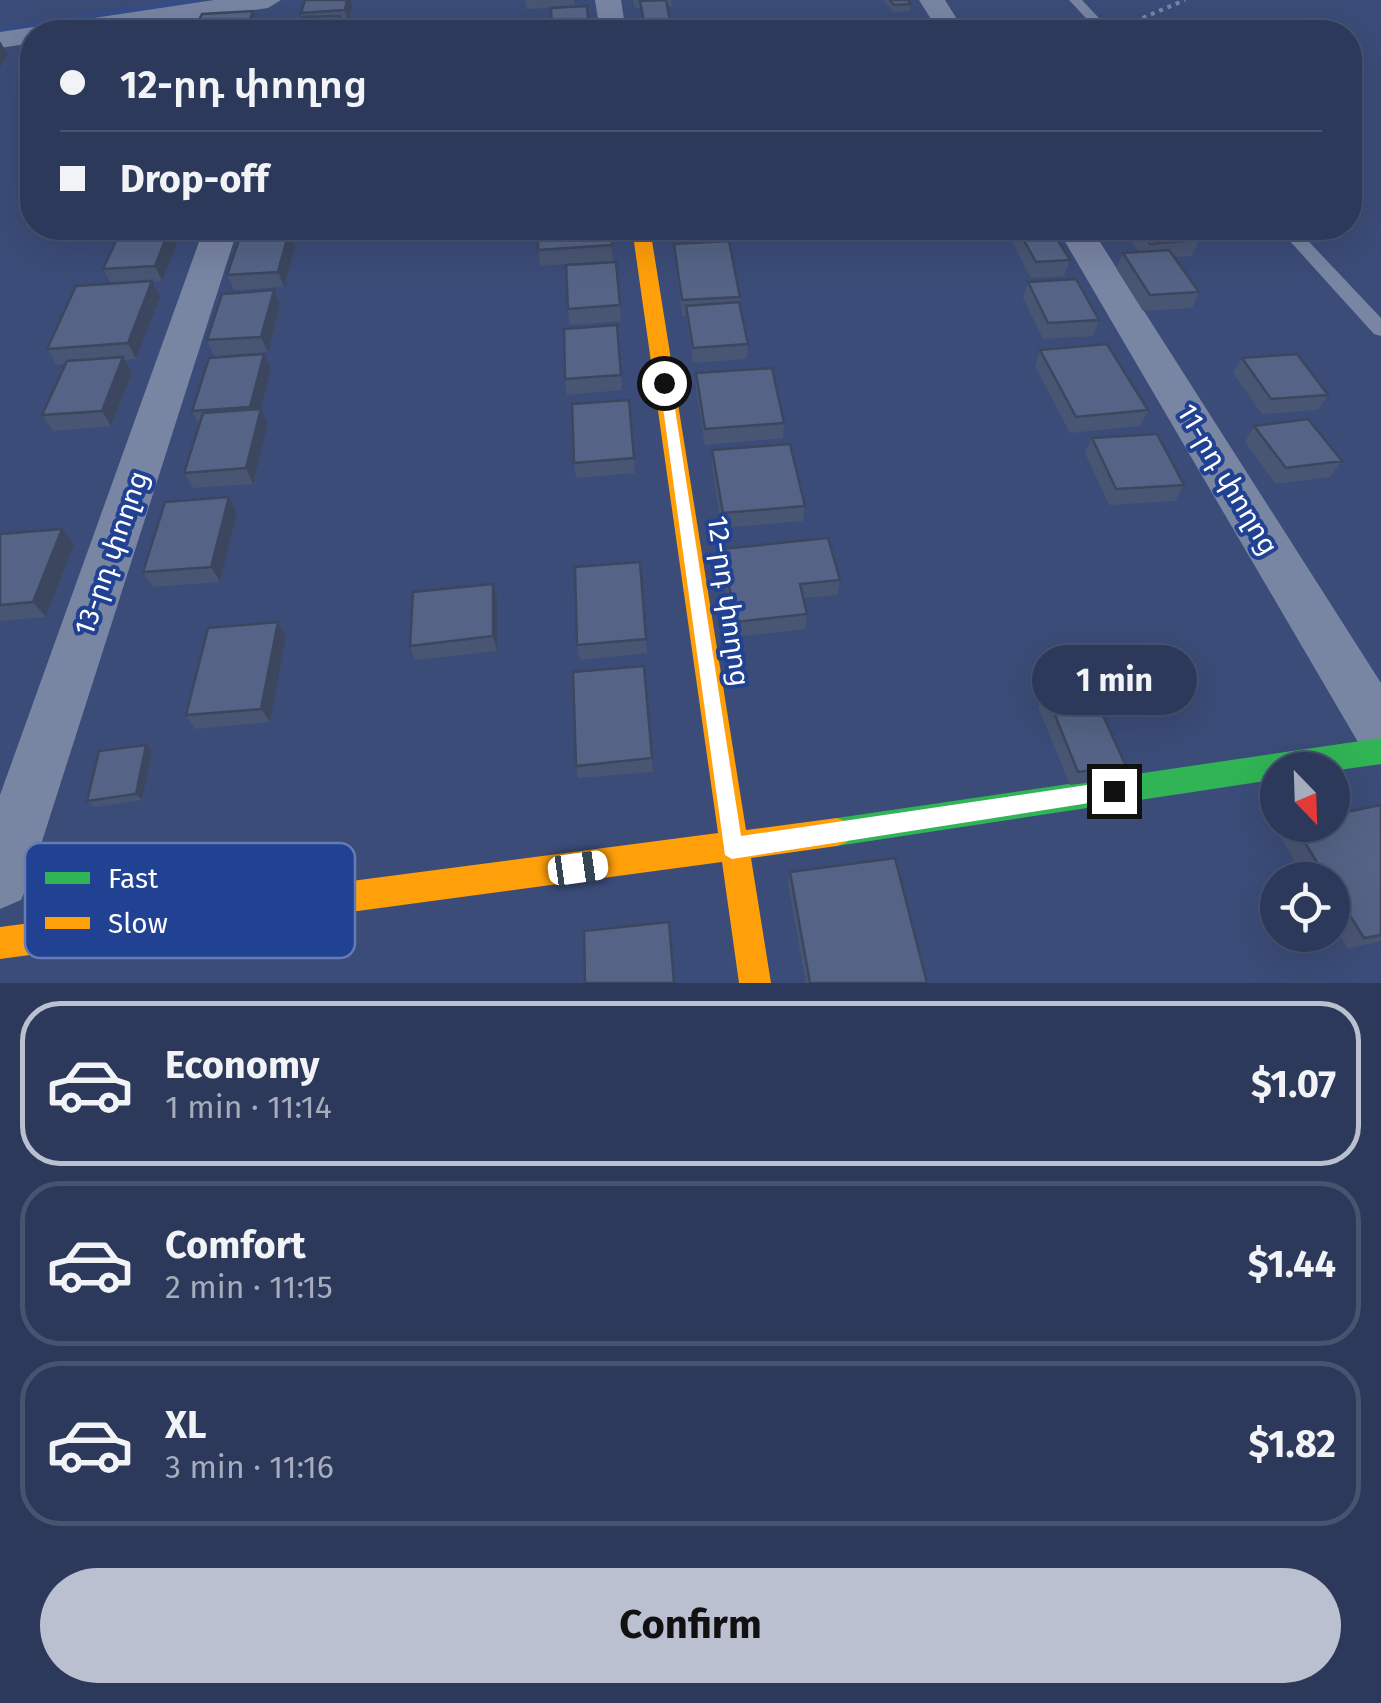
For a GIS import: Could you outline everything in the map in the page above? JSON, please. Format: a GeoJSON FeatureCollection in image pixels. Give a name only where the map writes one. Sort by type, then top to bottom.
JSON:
{"type":"FeatureCollection","features":[{"type":"Feature","properties":{"kind":"street"},"geometry":{"type":"LineString","coordinates":[[156,20],[281,6]]}},
{"type":"Feature","properties":{"kind":"street","name":"13-րդ փողոց"},"geometry":{"type":"LineString","coordinates":[[0,879],[217,240]]}},
{"type":"Feature","properties":{"kind":"street","name":"12-րդ փողոց"},"geometry":{"type":"LineString","coordinates":[[643,240],[732,848],[756,983]]}},
{"type":"Feature","properties":{"kind":"street","name":"11-րդ փողոց"},"geometry":{"type":"LineString","coordinates":[[1081,240],[1381,730]]}},
{"type":"Feature","properties":{"kind":"street"},"geometry":{"type":"LineString","coordinates":[[355,897],[732,848],[1381,751]]}},
{"type":"Feature","properties":{"kind":"street"},"geometry":{"type":"LineString","coordinates":[[0,943],[25,940]]}},
{"type":"Feature","properties":{"kind":"lane"},"geometry":{"type":"LineString","coordinates":[[1075,0],[1094,20]]}},
{"type":"Feature","properties":{"kind":"lane"},"geometry":{"type":"LineString","coordinates":[[1298,240],[1381,330]]}},
{"type":"Feature","properties":{"kind":"path"},"geometry":{"type":"LineString","coordinates":[[1137,20],[1184,0]]}},
{"type":"Feature","properties":{"kind":"building"},"geometry":{"type":"Polygon","coordinates":[[[305,0],[347,0],[345,10],[301,13],[305,0]]]}},
{"type":"Feature","properties":{"kind":"building"},"geometry":{"type":"Polygon","coordinates":[[[666,0],[670,20],[644,20],[640,1],[666,0]]]}},
{"type":"Feature","properties":{"kind":"building"},"geometry":{"type":"Polygon","coordinates":[[[890,0],[908,0],[910,4],[894,5],[890,0]]]}},
{"type":"Feature","properties":{"kind":"building"},"geometry":{"type":"Polygon","coordinates":[[[587,6],[588,20],[552,20],[551,8],[587,6]]]}},
{"type":"Feature","properties":{"kind":"building"},"geometry":{"type":"Polygon","coordinates":[[[253,11],[250,20],[199,20],[202,14],[253,11]]]}},
{"type":"Feature","properties":{"kind":"building"},"geometry":{"type":"Polygon","coordinates":[[[340,16],[339,20],[302,20],[340,16]]]}},
{"type":"Feature","properties":{"kind":"building"},"geometry":{"type":"Polygon","coordinates":[[[116,240],[165,240],[155,266],[103,269],[116,240]]]}},
{"type":"Feature","properties":{"kind":"building"},"geometry":{"type":"Polygon","coordinates":[[[239,240],[287,240],[278,272],[227,275],[239,240]]]}},
{"type":"Feature","properties":{"kind":"building"},"geometry":{"type":"Polygon","coordinates":[[[538,240],[611,240],[612,245],[538,250],[538,240]]]}},
{"type":"Feature","properties":{"kind":"building"},"geometry":{"type":"Polygon","coordinates":[[[1024,240],[1058,240],[1070,260],[1036,262],[1024,240]]]}},
{"type":"Feature","properties":{"kind":"building"},"geometry":{"type":"Polygon","coordinates":[[[1147,240],[1199,240],[1150,244],[1147,240]]]}},
{"type":"Feature","properties":{"kind":"building"},"geometry":{"type":"Polygon","coordinates":[[[729,241],[740,297],[682,300],[674,244],[729,241]]]}},
{"type":"Feature","properties":{"kind":"building"},"geometry":{"type":"Polygon","coordinates":[[[1169,250],[1199,292],[1150,295],[1123,253],[1169,250]]]}},
{"type":"Feature","properties":{"kind":"building"},"geometry":{"type":"Polygon","coordinates":[[[616,262],[620,305],[568,309],[566,265],[616,262]]]}},
{"type":"Feature","properties":{"kind":"building"},"geometry":{"type":"Polygon","coordinates":[[[1076,279],[1099,320],[1048,323],[1028,282],[1076,279]]]}},
{"type":"Feature","properties":{"kind":"building"},"geometry":{"type":"Polygon","coordinates":[[[152,281],[128,343],[47,349],[76,286],[152,281]]]}},
{"type":"Feature","properties":{"kind":"building"},"geometry":{"type":"Polygon","coordinates":[[[274,290],[261,337],[207,340],[222,294],[274,290]]]}},
{"type":"Feature","properties":{"kind":"building"},"geometry":{"type":"Polygon","coordinates":[[[739,302],[748,344],[693,348],[686,306],[739,302]]]}},
{"type":"Feature","properties":{"kind":"building"},"geometry":{"type":"Polygon","coordinates":[[[617,325],[621,375],[565,379],[564,329],[617,325]]]}},
{"type":"Feature","properties":{"kind":"building"},"geometry":{"type":"Polygon","coordinates":[[[1107,344],[1148,410],[1076,417],[1040,350],[1107,344]]]}},
{"type":"Feature","properties":{"kind":"building"},"geometry":{"type":"Polygon","coordinates":[[[264,354],[250,407],[192,411],[209,358],[264,354]]]}},
{"type":"Feature","properties":{"kind":"building"},"geometry":{"type":"Polygon","coordinates":[[[1297,354],[1328,395],[1271,399],[1242,358],[1297,354]]]}},
{"type":"Feature","properties":{"kind":"building"},"geometry":{"type":"Polygon","coordinates":[[[123,357],[102,411],[42,415],[67,361],[123,357]]]}},
{"type":"Feature","properties":{"kind":"building"},"geometry":{"type":"Polygon","coordinates":[[[772,368],[784,423],[705,429],[696,373],[772,368]]]}},
{"type":"Feature","properties":{"kind":"building"},"geometry":{"type":"Polygon","coordinates":[[[629,400],[634,458],[574,463],[572,404],[629,400]]]}},
{"type":"Feature","properties":{"kind":"building"},"geometry":{"type":"Polygon","coordinates":[[[261,409],[246,468],[184,473],[203,413],[261,409]]]}},
{"type":"Feature","properties":{"kind":"building"},"geometry":{"type":"Polygon","coordinates":[[[1308,419],[1342,461],[1286,468],[1254,426],[1308,419]]]}},
{"type":"Feature","properties":{"kind":"building"},"geometry":{"type":"Polygon","coordinates":[[[1157,434],[1184,485],[1116,489],[1092,438],[1157,434]]]}},
{"type":"Feature","properties":{"kind":"building"},"geometry":{"type":"Polygon","coordinates":[[[790,444],[805,506],[723,513],[712,450],[790,444]]]}},
{"type":"Feature","properties":{"kind":"building"},"geometry":{"type":"Polygon","coordinates":[[[229,497],[211,567],[143,572],[165,502],[229,497]]]}},
{"type":"Feature","properties":{"kind":"building"},"geometry":{"type":"Polygon","coordinates":[[[62,529],[33,602],[0,605],[0,534],[62,529]]]}},
{"type":"Feature","properties":{"kind":"building"},"geometry":{"type":"Polygon","coordinates":[[[828,538],[840,580],[800,584],[807,614],[736,622],[722,549],[828,538]]]}},
{"type":"Feature","properties":{"kind":"building"},"geometry":{"type":"Polygon","coordinates":[[[640,562],[646,639],[577,645],[575,567],[640,562]]]}},
{"type":"Feature","properties":{"kind":"building"},"geometry":{"type":"Polygon","coordinates":[[[493,584],[493,636],[410,646],[413,592],[493,584]]]}},
{"type":"Feature","properties":{"kind":"building"},"geometry":{"type":"Polygon","coordinates":[[[278,622],[261,709],[186,715],[208,628],[278,622]]]}},
{"type":"Feature","properties":{"kind":"building"},"geometry":{"type":"Polygon","coordinates":[[[644,666],[652,758],[576,766],[573,672],[644,666]]]}},
{"type":"Feature","properties":{"kind":"building"},"geometry":{"type":"Polygon","coordinates":[[[1090,687],[1126,766],[1078,772],[1046,693],[1090,687]]]}},
{"type":"Feature","properties":{"kind":"building"},"geometry":{"type":"Polygon","coordinates":[[[146,745],[136,794],[87,801],[99,751],[146,745]]]}},
{"type":"Feature","properties":{"kind":"building"},"geometry":{"type":"Polygon","coordinates":[[[1381,805],[1381,935],[1364,938],[1350,916],[1350,862],[1317,862],[1305,842],[1350,842],[1350,811],[1381,805]]]}},
{"type":"Feature","properties":{"kind":"building"},"geometry":{"type":"Polygon","coordinates":[[[895,858],[927,983],[810,983],[790,872],[895,858]]]}},
{"type":"Feature","properties":{"kind":"building"},"geometry":{"type":"Polygon","coordinates":[[[669,922],[674,983],[585,983],[584,931],[669,922]]]}},
{"type":"Feature","properties":{"kind":"waterway"},"geometry":{"type":"LineString","coordinates":[[70,20],[198,0]]}},
{"type":"Feature","properties":{"kind":"waterway"},"geometry":{"type":"LineString","coordinates":[[0,31],[20,28]]}},
{"type":"Feature","properties":{"kind":"traffic: fast"},"geometry":{"type":"LineString","coordinates":[[837,832],[1381,751]]}},
{"type":"Feature","properties":{"kind":"traffic: slow"},"geometry":{"type":"LineString","coordinates":[[643,240],[755,983]]}},
{"type":"Feature","properties":{"kind":"traffic: slow"},"geometry":{"type":"LineString","coordinates":[[355,896],[837,832]]}},
{"type":"Feature","properties":{"kind":"traffic: slow"},"geometry":{"type":"LineString","coordinates":[[0,943],[25,940]]}},
{"type":"Feature","properties":{"kind":"route"},"geometry":{"type":"LineString","coordinates":[[664,383],[732,848],[1114,791]]}}]}
